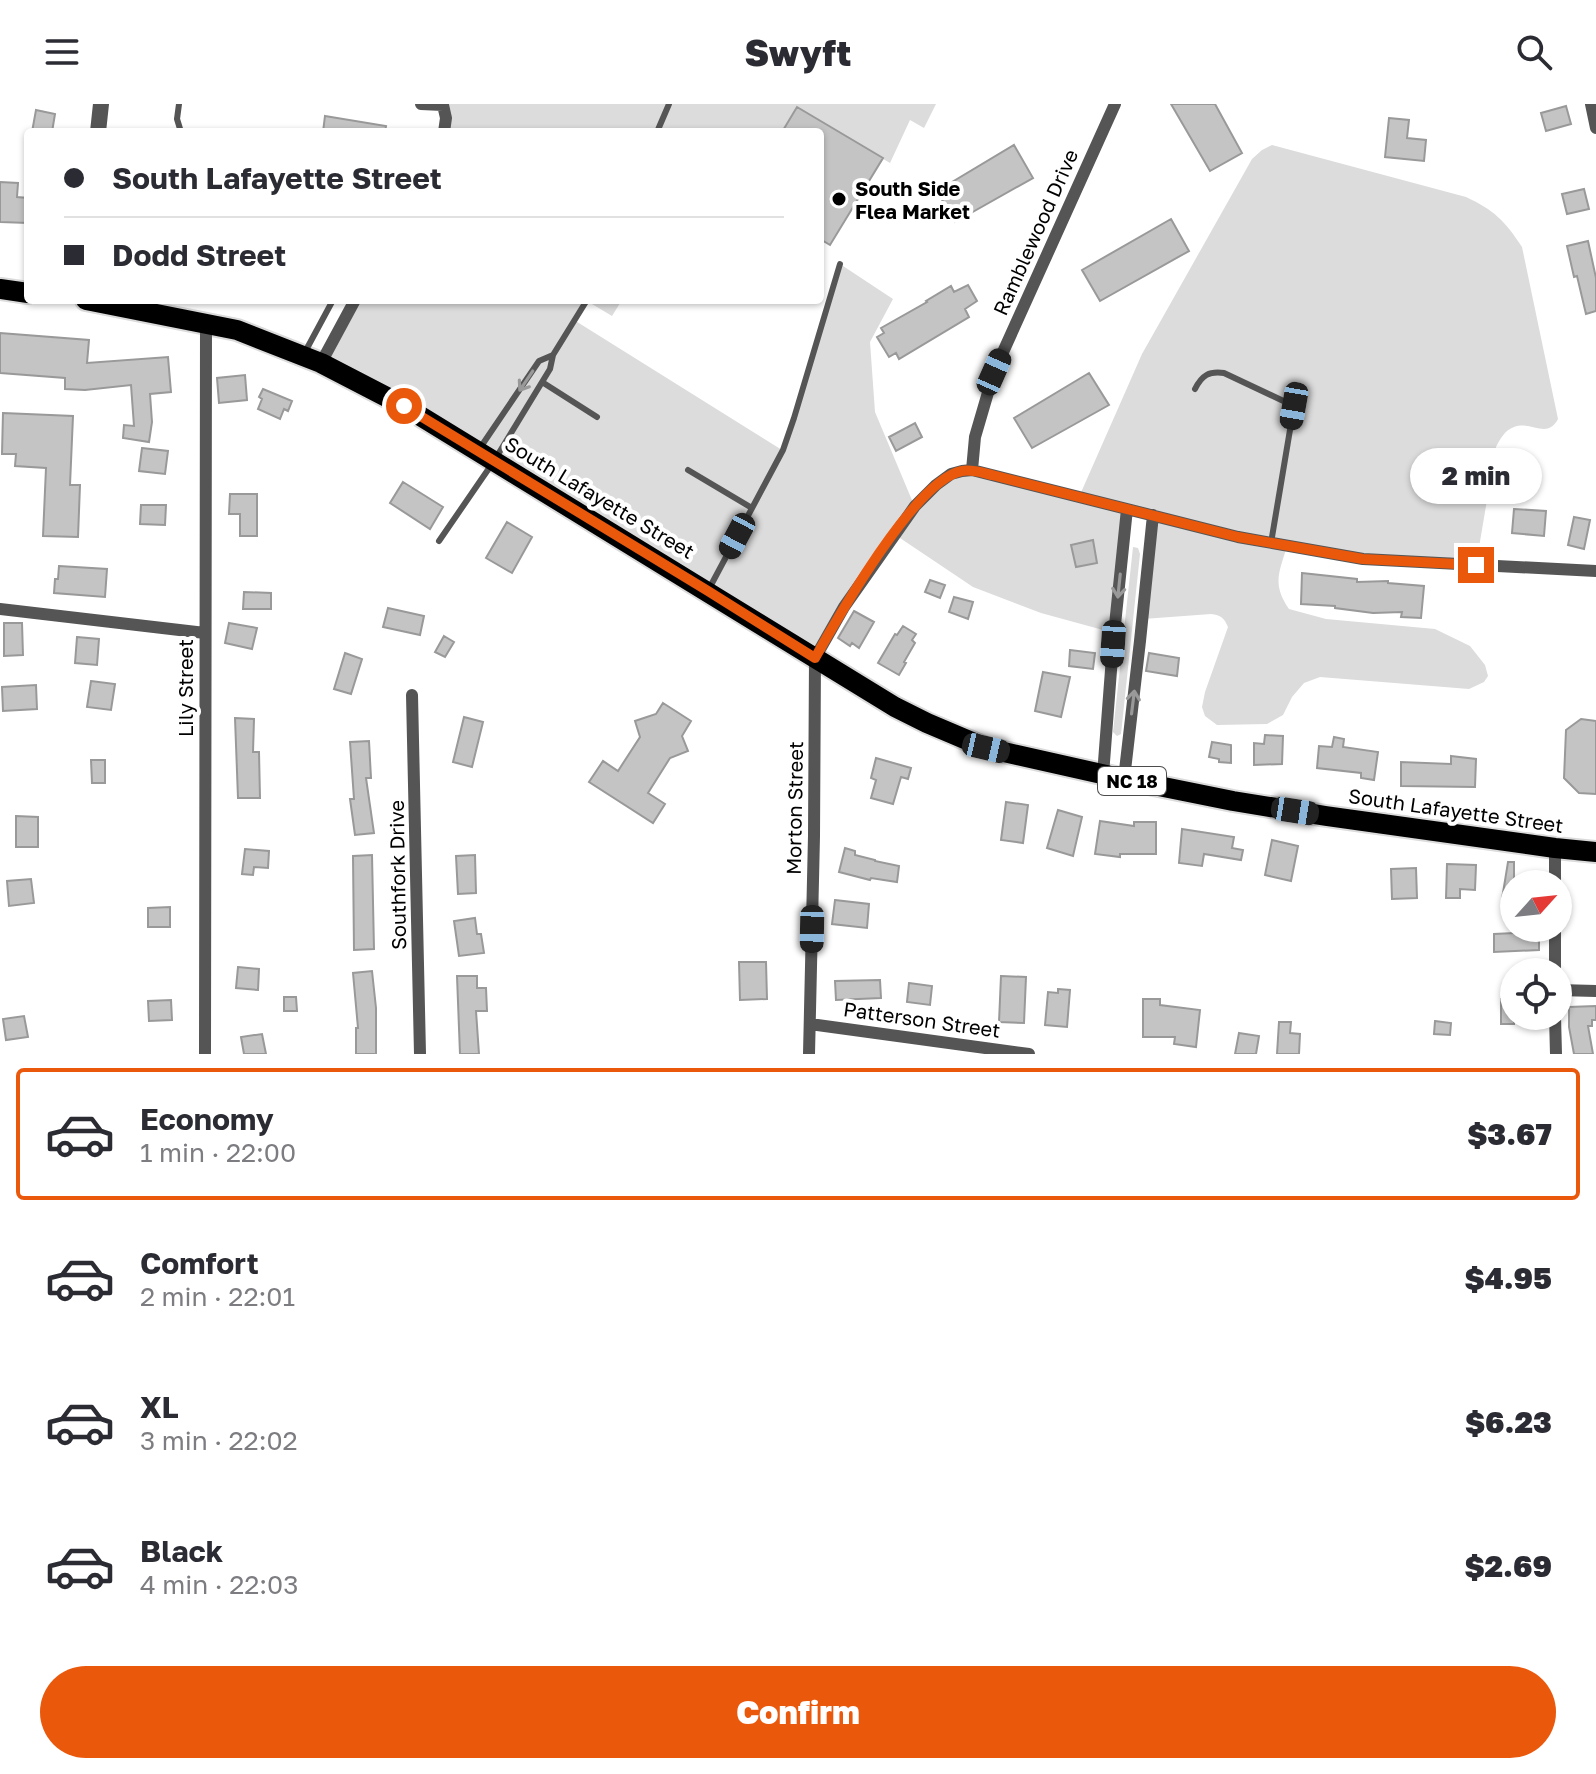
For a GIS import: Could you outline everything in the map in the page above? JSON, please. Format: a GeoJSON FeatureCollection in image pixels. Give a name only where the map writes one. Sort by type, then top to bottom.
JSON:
{"type":"FeatureCollection","features":[{"type":"Feature","properties":{"kind":"main road"},"geometry":{"type":"LineString","coordinates":[[0,289],[24,292]]}},
{"type":"Feature","properties":{"kind":"main road","name":"South Lafayette Street"},"geometry":{"type":"LineString","coordinates":[[107,304],[237,330],[312,359],[404,406],[895,707],[986,748],[1233,801],[1596,852]]}},
{"type":"Feature","properties":{"kind":"street"},"geometry":{"type":"LineString","coordinates":[[98,128],[101,104]]}},
{"type":"Feature","properties":{"kind":"street"},"geometry":{"type":"LineString","coordinates":[[421,104],[443,105],[445,128]]}},
{"type":"Feature","properties":{"kind":"street","name":"Ramblewood Drive"},"geometry":{"type":"LineString","coordinates":[[972,470],[975,437],[994,372],[1115,104]]}},
{"type":"Feature","properties":{"kind":"street"},"geometry":{"type":"LineString","coordinates":[[1591,104],[1596,128]]}},
{"type":"Feature","properties":{"kind":"street"},"geometry":{"type":"LineString","coordinates":[[312,359],[352,304]]}},
{"type":"Feature","properties":{"kind":"street","name":"Lily Street"},"geometry":{"type":"LineString","coordinates":[[205,1054],[206,323]]}},
{"type":"Feature","properties":{"kind":"street"},"geometry":{"type":"LineString","coordinates":[[815,658],[844,607],[915,506],[936,485],[951,474],[962,471],[972,470],[1238,537],[1363,559],[1596,571]]}},
{"type":"Feature","properties":{"kind":"street"},"geometry":{"type":"LineString","coordinates":[[1103,775],[1127,509]]}},
{"type":"Feature","properties":{"kind":"street"},"geometry":{"type":"LineString","coordinates":[[1124,779],[1153,515]]}},
{"type":"Feature","properties":{"kind":"street"},"geometry":{"type":"LineString","coordinates":[[0,609],[205,633]]}},
{"type":"Feature","properties":{"kind":"street","name":"Morton Street"},"geometry":{"type":"LineString","coordinates":[[809,1054],[815,658]]}},
{"type":"Feature","properties":{"kind":"street","name":"Southfork Drive"},"geometry":{"type":"LineString","coordinates":[[412,695],[420,1054]]}},
{"type":"Feature","properties":{"kind":"street"},"geometry":{"type":"LineString","coordinates":[[1555,848],[1555,870]]}},
{"type":"Feature","properties":{"kind":"street"},"geometry":{"type":"LineString","coordinates":[[1572,990],[1596,991]]}},
{"type":"Feature","properties":{"kind":"street","name":"Patterson Street"},"geometry":{"type":"LineString","coordinates":[[810,1024],[1029,1054]]}},
{"type":"Feature","properties":{"kind":"street"},"geometry":{"type":"LineString","coordinates":[[1555,1030],[1556,1054]]}},
{"type":"Feature","properties":{"kind":"lane"},"geometry":{"type":"LineString","coordinates":[[179,104],[177,119],[180,128]]}},
{"type":"Feature","properties":{"kind":"lane"},"geometry":{"type":"LineString","coordinates":[[659,128],[669,104]]}},
{"type":"Feature","properties":{"kind":"lane"},"geometry":{"type":"LineString","coordinates":[[708,591],[783,450],[840,264]]}},
{"type":"Feature","properties":{"kind":"lane"},"geometry":{"type":"LineString","coordinates":[[312,359],[332,304]]}},
{"type":"Feature","properties":{"kind":"lane"},"geometry":{"type":"LineString","coordinates":[[486,456],[542,382],[553,355],[585,304]]}},
{"type":"Feature","properties":{"kind":"lane"},"geometry":{"type":"LineString","coordinates":[[439,541],[539,361],[553,355]]}},
{"type":"Feature","properties":{"kind":"lane"},"geometry":{"type":"LineString","coordinates":[[1195,389],[1199,380],[1207,374],[1224,373],[1294,406],[1271,543]]}},
{"type":"Feature","properties":{"kind":"lane"},"geometry":{"type":"LineString","coordinates":[[542,382],[597,417]]}},
{"type":"Feature","properties":{"kind":"lane"},"geometry":{"type":"LineString","coordinates":[[688,470],[752,508]]}},
{"type":"Feature","properties":{"kind":"shaded area"},"geometry":{"type":"Polygon","coordinates":[[[421,104],[936,104],[924,128],[910,120],[890,163],[797,108],[784,128],[444,128],[445,110],[421,104]]]}},
{"type":"Feature","properties":{"kind":"shaded area"},"geometry":{"type":"Polygon","coordinates":[[[1272,145],[1466,197],[1498,217],[1522,247],[1558,419],[1554,425],[1544,429],[1514,427],[1499,441],[1476,565],[1287,546],[1279,578],[1280,592],[1289,609],[1326,619],[1435,629],[1470,646],[1485,665],[1488,676],[1484,682],[1469,689],[1320,677],[1304,683],[1283,715],[1267,724],[1217,725],[1205,716],[1202,707],[1228,627],[1222,618],[1211,614],[1143,619],[1153,516],[1127,509],[1114,633],[1041,613],[973,587],[894,534],[815,658],[321,363],[353,304],[585,304],[574,320],[782,450],[840,264],[893,299],[870,342],[875,412],[914,505],[962,471],[1079,497],[1142,354],[1252,159],[1272,145]]]}},
{"type":"Feature","properties":{"kind":"shaded area"},"geometry":{"type":"Polygon","coordinates":[[[592,304],[620,304],[612,316],[592,304]]]}},
{"type":"Feature","properties":{"kind":"shaded area"},"geometry":{"type":"Polygon","coordinates":[[[1133,547],[1138,548],[1140,554],[1121,734],[1117,736],[1113,732],[1133,547]]]}},
{"type":"Feature","properties":{"kind":"building"},"geometry":{"type":"Polygon","coordinates":[[[1171,104],[1215,104],[1242,153],[1210,171],[1171,104]]]}},
{"type":"Feature","properties":{"kind":"building"},"geometry":{"type":"Polygon","coordinates":[[[1566,106],[1571,124],[1546,131],[1541,113],[1566,106]]]}},
{"type":"Feature","properties":{"kind":"building","name":"South Side Flea Market"},"geometry":{"type":"Polygon","coordinates":[[[797,107],[883,158],[830,245],[824,241],[824,128],[784,128],[797,107]]]}},
{"type":"Feature","properties":{"kind":"building"},"geometry":{"type":"Polygon","coordinates":[[[36,110],[55,114],[53,128],[33,128],[36,110]]]}},
{"type":"Feature","properties":{"kind":"building"},"geometry":{"type":"Polygon","coordinates":[[[325,116],[386,126],[386,128],[324,128],[325,116]]]}},
{"type":"Feature","properties":{"kind":"building"},"geometry":{"type":"Polygon","coordinates":[[[1389,118],[1409,120],[1407,138],[1426,140],[1424,161],[1385,157],[1389,118]]]}},
{"type":"Feature","properties":{"kind":"building"},"geometry":{"type":"Polygon","coordinates":[[[1014,145],[1033,178],[955,222],[937,191],[1014,145]]]}},
{"type":"Feature","properties":{"kind":"building"},"geometry":{"type":"Polygon","coordinates":[[[0,182],[18,183],[17,197],[24,198],[24,223],[0,222],[0,182]]]}},
{"type":"Feature","properties":{"kind":"building"},"geometry":{"type":"Polygon","coordinates":[[[1584,189],[1589,209],[1567,214],[1562,194],[1584,189]]]}},
{"type":"Feature","properties":{"kind":"building"},"geometry":{"type":"Polygon","coordinates":[[[1171,219],[1189,251],[1100,301],[1082,270],[1171,219]]]}},
{"type":"Feature","properties":{"kind":"building"},"geometry":{"type":"Polygon","coordinates":[[[1588,241],[1596,278],[1596,311],[1586,314],[1567,246],[1588,241]]]}},
{"type":"Feature","properties":{"kind":"building"},"geometry":{"type":"Polygon","coordinates":[[[968,285],[977,301],[965,309],[969,317],[899,359],[896,353],[889,357],[877,337],[884,333],[881,328],[951,286],[954,292],[968,285]]]}},
{"type":"Feature","properties":{"kind":"building"},"geometry":{"type":"Polygon","coordinates":[[[0,333],[89,340],[87,363],[168,357],[171,392],[150,394],[152,422],[149,442],[123,438],[124,425],[134,426],[131,385],[65,389],[65,378],[0,373],[0,333]]]}},
{"type":"Feature","properties":{"kind":"building"},"geometry":{"type":"Polygon","coordinates":[[[1089,373],[1109,405],[1032,448],[1014,418],[1089,373]]]}},
{"type":"Feature","properties":{"kind":"building"},"geometry":{"type":"Polygon","coordinates":[[[245,375],[247,400],[219,403],[217,378],[245,375]]]}},
{"type":"Feature","properties":{"kind":"building"},"geometry":{"type":"Polygon","coordinates":[[[263,389],[292,401],[280,419],[258,409],[263,389]]]}},
{"type":"Feature","properties":{"kind":"building"},"geometry":{"type":"Polygon","coordinates":[[[3,413],[73,416],[70,485],[80,485],[78,537],[43,536],[46,468],[15,466],[16,454],[2,454],[3,413]]]}},
{"type":"Feature","properties":{"kind":"building"},"geometry":{"type":"Polygon","coordinates":[[[915,423],[922,437],[896,451],[889,437],[915,423]]]}},
{"type":"Feature","properties":{"kind":"building"},"geometry":{"type":"Polygon","coordinates":[[[142,448],[168,451],[165,474],[139,471],[142,448]]]}},
{"type":"Feature","properties":{"kind":"building"},"geometry":{"type":"Polygon","coordinates":[[[403,482],[443,507],[430,529],[390,503],[403,482]]]}},
{"type":"Feature","properties":{"kind":"building"},"geometry":{"type":"Polygon","coordinates":[[[230,494],[257,494],[257,536],[240,536],[240,514],[229,514],[230,494]]]}},
{"type":"Feature","properties":{"kind":"building"},"geometry":{"type":"Polygon","coordinates":[[[141,505],[166,505],[165,525],[140,524],[141,505]]]}},
{"type":"Feature","properties":{"kind":"building"},"geometry":{"type":"Polygon","coordinates":[[[1514,509],[1546,511],[1544,536],[1512,533],[1514,509]]]}},
{"type":"Feature","properties":{"kind":"building"},"geometry":{"type":"Polygon","coordinates":[[[1574,517],[1590,520],[1584,549],[1568,545],[1574,517]]]}},
{"type":"Feature","properties":{"kind":"building"},"geometry":{"type":"Polygon","coordinates":[[[507,522],[532,537],[512,573],[486,558],[507,522]]]}},
{"type":"Feature","properties":{"kind":"building"},"geometry":{"type":"Polygon","coordinates":[[[1093,540],[1097,563],[1076,567],[1071,545],[1093,540]]]}},
{"type":"Feature","properties":{"kind":"building"},"geometry":{"type":"Polygon","coordinates":[[[59,566],[107,569],[105,597],[54,593],[59,566]]]}},
{"type":"Feature","properties":{"kind":"building"},"geometry":{"type":"Polygon","coordinates":[[[1302,573],[1357,579],[1357,582],[1388,581],[1424,586],[1421,618],[1401,617],[1402,612],[1373,613],[1301,604],[1302,573]]]}},
{"type":"Feature","properties":{"kind":"building"},"geometry":{"type":"Polygon","coordinates":[[[930,580],[945,585],[940,598],[925,592],[930,580]]]}},
{"type":"Feature","properties":{"kind":"building"},"geometry":{"type":"Polygon","coordinates":[[[244,592],[271,593],[271,609],[243,609],[244,592]]]}},
{"type":"Feature","properties":{"kind":"building"},"geometry":{"type":"Polygon","coordinates":[[[954,597],[973,602],[968,619],[949,612],[954,597]]]}},
{"type":"Feature","properties":{"kind":"building"},"geometry":{"type":"Polygon","coordinates":[[[388,608],[424,616],[420,635],[383,627],[388,608]]]}},
{"type":"Feature","properties":{"kind":"building"},"geometry":{"type":"Polygon","coordinates":[[[854,611],[874,622],[859,648],[838,638],[854,611]]]}},
{"type":"Feature","properties":{"kind":"building"},"geometry":{"type":"Polygon","coordinates":[[[4,623],[22,623],[23,655],[4,656],[4,623]]]}},
{"type":"Feature","properties":{"kind":"building"},"geometry":{"type":"Polygon","coordinates":[[[229,623],[257,628],[252,649],[225,643],[229,623]]]}},
{"type":"Feature","properties":{"kind":"building"},"geometry":{"type":"Polygon","coordinates":[[[903,626],[916,634],[912,640],[915,643],[899,675],[878,663],[903,626]]]}},
{"type":"Feature","properties":{"kind":"building"},"geometry":{"type":"Polygon","coordinates":[[[444,636],[454,642],[445,657],[435,652],[444,636]]]}},
{"type":"Feature","properties":{"kind":"building"},"geometry":{"type":"Polygon","coordinates":[[[77,637],[99,639],[97,665],[75,663],[77,637]]]}},
{"type":"Feature","properties":{"kind":"building"},"geometry":{"type":"Polygon","coordinates":[[[1070,650],[1095,653],[1093,669],[1069,666],[1070,650]]]}},
{"type":"Feature","properties":{"kind":"building"},"geometry":{"type":"Polygon","coordinates":[[[345,653],[362,659],[351,694],[334,689],[345,653]]]}},
{"type":"Feature","properties":{"kind":"building"},"geometry":{"type":"Polygon","coordinates":[[[1149,653],[1179,658],[1177,676],[1146,671],[1149,653]]]}},
{"type":"Feature","properties":{"kind":"building"},"geometry":{"type":"Polygon","coordinates":[[[1043,672],[1070,677],[1061,717],[1035,711],[1043,672]]]}},
{"type":"Feature","properties":{"kind":"building"},"geometry":{"type":"Polygon","coordinates":[[[91,681],[115,684],[111,710],[87,707],[91,681]]]}},
{"type":"Feature","properties":{"kind":"building"},"geometry":{"type":"Polygon","coordinates":[[[36,685],[37,709],[3,711],[2,687],[36,685]]]}},
{"type":"Feature","properties":{"kind":"building"},"geometry":{"type":"Polygon","coordinates":[[[663,703],[691,721],[682,736],[688,751],[670,758],[648,793],[665,804],[653,823],[589,782],[603,761],[618,771],[640,737],[635,721],[656,714],[663,703]]]}},
{"type":"Feature","properties":{"kind":"building"},"geometry":{"type":"Polygon","coordinates":[[[464,717],[483,722],[472,767],[453,762],[464,717]]]}},
{"type":"Feature","properties":{"kind":"building"},"geometry":{"type":"Polygon","coordinates":[[[235,718],[254,719],[253,752],[259,752],[260,798],[238,798],[235,718]]]}},
{"type":"Feature","properties":{"kind":"building"},"geometry":{"type":"Polygon","coordinates":[[[1581,719],[1596,721],[1596,794],[1579,793],[1564,778],[1566,730],[1581,719]]]}},
{"type":"Feature","properties":{"kind":"building"},"geometry":{"type":"Polygon","coordinates":[[[1265,735],[1283,736],[1282,764],[1254,765],[1254,743],[1264,744],[1265,735]]]}},
{"type":"Feature","properties":{"kind":"building"},"geometry":{"type":"Polygon","coordinates":[[[1334,737],[1344,739],[1343,747],[1378,752],[1374,780],[1361,778],[1361,773],[1317,768],[1319,746],[1332,747],[1334,737]]]}},
{"type":"Feature","properties":{"kind":"building"},"geometry":{"type":"Polygon","coordinates":[[[369,741],[371,778],[366,778],[374,833],[355,835],[350,799],[354,799],[350,742],[369,741]]]}},
{"type":"Feature","properties":{"kind":"building"},"geometry":{"type":"Polygon","coordinates":[[[1212,742],[1231,745],[1231,763],[1209,757],[1212,742]]]}},
{"type":"Feature","properties":{"kind":"building"},"geometry":{"type":"Polygon","coordinates":[[[1451,756],[1476,759],[1475,787],[1401,786],[1401,762],[1451,764],[1451,756]]]}},
{"type":"Feature","properties":{"kind":"building"},"geometry":{"type":"Polygon","coordinates":[[[876,758],[911,768],[908,779],[901,777],[893,804],[871,798],[876,780],[871,778],[876,758]]]}},
{"type":"Feature","properties":{"kind":"building"},"geometry":{"type":"Polygon","coordinates":[[[91,760],[105,760],[105,783],[92,783],[91,760]]]}},
{"type":"Feature","properties":{"kind":"building"},"geometry":{"type":"Polygon","coordinates":[[[1006,802],[1028,805],[1023,843],[1001,840],[1006,802]]]}},
{"type":"Feature","properties":{"kind":"building"},"geometry":{"type":"Polygon","coordinates":[[[1058,810],[1082,817],[1073,856],[1047,848],[1058,810]]]}},
{"type":"Feature","properties":{"kind":"building"},"geometry":{"type":"Polygon","coordinates":[[[16,816],[38,817],[38,847],[16,847],[16,816]]]}},
{"type":"Feature","properties":{"kind":"building"},"geometry":{"type":"Polygon","coordinates":[[[1100,821],[1134,826],[1134,822],[1156,822],[1156,854],[1120,854],[1120,857],[1095,854],[1100,821]]]}},
{"type":"Feature","properties":{"kind":"building"},"geometry":{"type":"Polygon","coordinates":[[[1182,829],[1234,837],[1232,848],[1243,850],[1241,860],[1204,854],[1202,866],[1179,863],[1182,829]]]}},
{"type":"Feature","properties":{"kind":"building"},"geometry":{"type":"Polygon","coordinates":[[[1272,840],[1298,846],[1291,881],[1265,875],[1272,840]]]}},
{"type":"Feature","properties":{"kind":"building"},"geometry":{"type":"Polygon","coordinates":[[[845,848],[855,851],[855,855],[899,866],[897,882],[870,880],[839,872],[845,848]]]}},
{"type":"Feature","properties":{"kind":"building"},"geometry":{"type":"Polygon","coordinates":[[[245,849],[269,851],[268,868],[254,867],[253,875],[242,874],[245,849]]]}},
{"type":"Feature","properties":{"kind":"building"},"geometry":{"type":"Polygon","coordinates":[[[372,855],[374,949],[354,950],[353,856],[372,855]]]}},
{"type":"Feature","properties":{"kind":"building"},"geometry":{"type":"Polygon","coordinates":[[[475,855],[476,893],[458,894],[456,856],[475,855]]]}},
{"type":"Feature","properties":{"kind":"building"},"geometry":{"type":"Polygon","coordinates":[[[1508,862],[1514,862],[1514,870],[1507,870],[1508,862]]]}},
{"type":"Feature","properties":{"kind":"building"},"geometry":{"type":"Polygon","coordinates":[[[1447,864],[1476,865],[1475,890],[1460,889],[1460,898],[1446,898],[1447,864]]]}},
{"type":"Feature","properties":{"kind":"building"},"geometry":{"type":"Polygon","coordinates":[[[1416,868],[1417,898],[1392,899],[1391,869],[1416,868]]]}},
{"type":"Feature","properties":{"kind":"building"},"geometry":{"type":"Polygon","coordinates":[[[31,879],[34,903],[9,906],[7,881],[31,879]]]}},
{"type":"Feature","properties":{"kind":"building"},"geometry":{"type":"Polygon","coordinates":[[[835,900],[869,904],[867,928],[832,924],[835,900]]]}},
{"type":"Feature","properties":{"kind":"building"},"geometry":{"type":"Polygon","coordinates":[[[170,907],[170,927],[148,927],[148,908],[170,907]]]}},
{"type":"Feature","properties":{"kind":"building"},"geometry":{"type":"Polygon","coordinates":[[[475,918],[484,953],[459,956],[454,921],[475,918]]]}},
{"type":"Feature","properties":{"kind":"building"},"geometry":{"type":"Polygon","coordinates":[[[1494,934],[1500,934],[1500,942],[1539,942],[1539,950],[1494,952],[1494,934]]]}},
{"type":"Feature","properties":{"kind":"building"},"geometry":{"type":"Polygon","coordinates":[[[739,962],[766,962],[767,999],[740,1000],[739,962]]]}},
{"type":"Feature","properties":{"kind":"building"},"geometry":{"type":"Polygon","coordinates":[[[238,967],[259,969],[258,990],[236,988],[238,967]]]}},
{"type":"Feature","properties":{"kind":"building"},"geometry":{"type":"Polygon","coordinates":[[[372,971],[376,1054],[356,1054],[358,1028],[353,973],[372,971]]]}},
{"type":"Feature","properties":{"kind":"building"},"geometry":{"type":"Polygon","coordinates":[[[457,976],[477,976],[477,988],[486,988],[487,1011],[476,1011],[479,1054],[460,1054],[457,976]]]}},
{"type":"Feature","properties":{"kind":"building"},"geometry":{"type":"Polygon","coordinates":[[[1001,976],[1026,977],[1024,1023],[999,1022],[1001,976]]]}},
{"type":"Feature","properties":{"kind":"building"},"geometry":{"type":"Polygon","coordinates":[[[880,980],[881,998],[836,1000],[835,981],[880,980]]]}},
{"type":"Feature","properties":{"kind":"building"},"geometry":{"type":"Polygon","coordinates":[[[909,983],[932,986],[930,1005],[907,1002],[909,983]]]}},
{"type":"Feature","properties":{"kind":"building"},"geometry":{"type":"Polygon","coordinates":[[[1058,989],[1070,990],[1067,1027],[1045,1025],[1048,992],[1058,993],[1058,989]]]}},
{"type":"Feature","properties":{"kind":"building"},"geometry":{"type":"Polygon","coordinates":[[[284,997],[296,997],[297,1011],[284,1011],[284,997]]]}},
{"type":"Feature","properties":{"kind":"building"},"geometry":{"type":"Polygon","coordinates":[[[1143,999],[1160,999],[1160,1005],[1200,1010],[1196,1047],[1174,1044],[1175,1037],[1143,1037],[1143,999]]]}},
{"type":"Feature","properties":{"kind":"building"},"geometry":{"type":"Polygon","coordinates":[[[171,1000],[172,1020],[149,1021],[148,1001],[171,1000]]]}},
{"type":"Feature","properties":{"kind":"building"},"geometry":{"type":"Polygon","coordinates":[[[1596,1006],[1596,1020],[1588,1026],[1593,1054],[1574,1054],[1570,1030],[1572,1030],[1572,1007],[1596,1006]]]}},
{"type":"Feature","properties":{"kind":"building"},"geometry":{"type":"Polygon","coordinates":[[[24,1016],[28,1037],[6,1040],[3,1019],[24,1016]]]}},
{"type":"Feature","properties":{"kind":"building"},"geometry":{"type":"Polygon","coordinates":[[[1435,1021],[1451,1023],[1450,1035],[1434,1034],[1435,1021]]]}},
{"type":"Feature","properties":{"kind":"building"},"geometry":{"type":"Polygon","coordinates":[[[1279,1022],[1291,1022],[1290,1033],[1300,1034],[1299,1054],[1277,1054],[1279,1022]]]}},
{"type":"Feature","properties":{"kind":"building"},"geometry":{"type":"Polygon","coordinates":[[[1239,1033],[1259,1036],[1256,1054],[1235,1054],[1239,1033]]]}},
{"type":"Feature","properties":{"kind":"building"},"geometry":{"type":"Polygon","coordinates":[[[262,1034],[266,1054],[244,1054],[241,1037],[262,1034]]]}},
{"type":"Feature","properties":{"kind":"place","name":"South Side Flea Market"},"geometry":{"type":"Point","coordinates":[839,199]}},
{"type":"Feature","properties":{"kind":"route"},"geometry":{"type":"LineString","coordinates":[[404,406],[815,658],[844,607],[915,506],[936,485],[951,474],[962,471],[972,470],[1254,540],[1363,559],[1476,565]]}}]}
